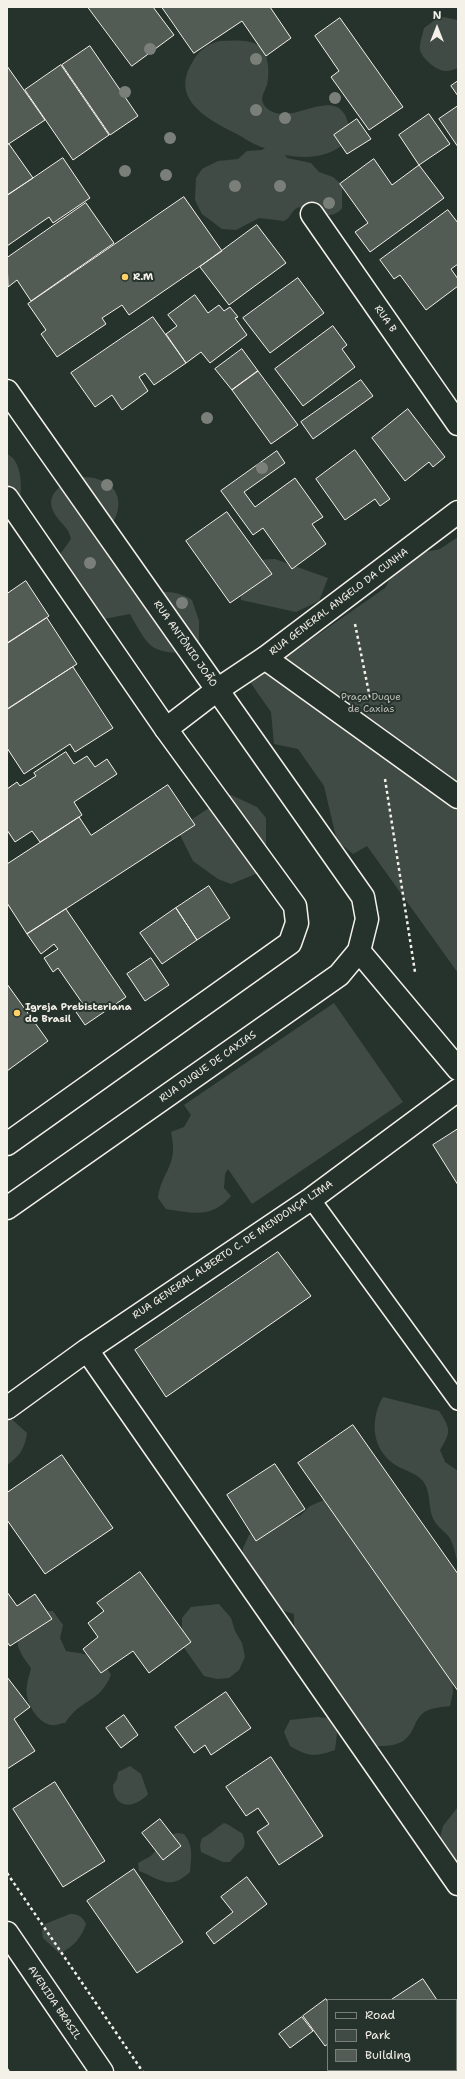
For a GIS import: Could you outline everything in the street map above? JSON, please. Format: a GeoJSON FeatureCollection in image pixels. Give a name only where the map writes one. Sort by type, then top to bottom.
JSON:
{"type":"FeatureCollection","features":[{"type":"Feature","properties":{"kind":"street","name":"RUA B"},"geometry":{"type":"LineString","coordinates":[[312,214],[458,424]]}},
{"type":"Feature","properties":{"kind":"street","name":"RUA ANTÔNIO JOÃO"},"geometry":{"type":"LineString","coordinates":[[7,391],[363,897]]}},
{"type":"Feature","properties":{"kind":"street"},"geometry":{"type":"LineString","coordinates":[[7,498],[166,729],[295,906],[297,923],[290,943],[7,1144]]}},
{"type":"Feature","properties":{"kind":"street","name":"RUA GENERAL ANGELO DA CUNHA"},"geometry":{"type":"LineString","coordinates":[[166,729],[217,690],[265,658],[458,512]]}},
{"type":"Feature","properties":{"kind":"street"},"geometry":{"type":"LineString","coordinates":[[265,658],[458,797]]}},
{"type":"Feature","properties":{"kind":"street","name":"RUA DUQUE DE CAXIAS"},"geometry":{"type":"LineString","coordinates":[[7,1208],[339,975],[359,951],[367,920],[363,897]]}},
{"type":"Feature","properties":{"kind":"street"},"geometry":{"type":"LineString","coordinates":[[359,951],[458,1069]]}},
{"type":"Feature","properties":{"kind":"street","name":"RUA GENERAL ALBERTO C. DE MENDONÇA LIMA"},"geometry":{"type":"LineString","coordinates":[[7,1408],[87,1350],[311,1199],[458,1090]]}},
{"type":"Feature","properties":{"kind":"street"},"geometry":{"type":"LineString","coordinates":[[87,1350],[458,1884]]}},
{"type":"Feature","properties":{"kind":"street","name":"AVENIDA BRASIL"},"geometry":{"type":"LineString","coordinates":[[7,1933],[102,2072]]}},
{"type":"Feature","properties":{"kind":"lane"},"geometry":{"type":"LineString","coordinates":[[311,1199],[458,1401]]}},
{"type":"Feature","properties":{"kind":"path"},"geometry":{"type":"LineString","coordinates":[[7,1873],[143,2072]]}},
{"type":"Feature","properties":{"kind":"green space"},"geometry":{"type":"Polygon","coordinates":[[[443,17],[458,20],[458,68],[448,71],[438,69],[430,64],[420,50],[424,28],[436,19],[443,17]]]}},
{"type":"Feature","properties":{"kind":"green space"},"geometry":{"type":"Polygon","coordinates":[[[220,41],[248,41],[256,44],[264,51],[268,62],[268,75],[267,85],[262,100],[264,105],[269,110],[279,114],[291,113],[326,105],[336,106],[344,113],[349,126],[349,133],[346,142],[338,148],[331,152],[316,156],[300,157],[285,155],[287,158],[311,163],[319,172],[333,177],[342,185],[342,208],[338,212],[333,215],[321,215],[309,212],[299,207],[296,208],[284,221],[259,218],[236,230],[222,229],[202,214],[195,200],[196,178],[202,169],[218,161],[238,159],[247,151],[262,150],[265,148],[213,121],[195,106],[189,97],[186,87],[186,76],[192,63],[203,49],[220,41]]]}},
{"type":"Feature","properties":{"kind":"green space"},"geometry":{"type":"Polygon","coordinates":[[[7,454],[13,458],[17,464],[21,480],[21,488],[17,511],[7,518],[7,454]]]}},
{"type":"Feature","properties":{"kind":"green space"},"geometry":{"type":"Polygon","coordinates":[[[82,477],[94,478],[103,481],[111,486],[116,492],[118,509],[115,519],[109,529],[127,572],[130,587],[146,591],[170,592],[185,596],[192,600],[199,621],[199,642],[188,653],[165,652],[152,646],[146,641],[130,614],[104,619],[84,617],[59,556],[71,539],[70,535],[56,516],[52,508],[51,501],[53,495],[62,486],[82,477]]]}},
{"type":"Feature","properties":{"kind":"green space","name":"Praça Duque de Caxias"},"geometry":{"type":"Polygon","coordinates":[[[458,537],[458,973],[367,846],[353,854],[337,841],[324,786],[298,749],[274,744],[271,712],[250,682],[385,588],[402,557],[440,549],[458,537]]]}},
{"type":"Feature","properties":{"kind":"green space"},"geometry":{"type":"Polygon","coordinates":[[[275,559],[328,578],[319,601],[296,612],[241,600],[240,583],[256,560],[275,559]]]}},
{"type":"Feature","properties":{"kind":"green space"},"geometry":{"type":"Polygon","coordinates":[[[231,795],[257,807],[266,818],[266,860],[258,873],[231,884],[218,879],[193,861],[180,835],[186,823],[209,808],[217,797],[231,795]]]}},
{"type":"Feature","properties":{"kind":"green space"},"geometry":{"type":"Polygon","coordinates":[[[334,1003],[403,1102],[252,1204],[228,1169],[225,1174],[224,1188],[231,1196],[224,1203],[216,1208],[202,1213],[166,1209],[158,1198],[160,1188],[173,1153],[171,1132],[184,1127],[191,1115],[184,1105],[334,1003]]]}},
{"type":"Feature","properties":{"kind":"green space"},"geometry":{"type":"Polygon","coordinates":[[[383,1397],[439,1411],[446,1422],[448,1434],[440,1450],[445,1462],[458,1471],[458,1563],[451,1540],[436,1523],[432,1516],[426,1485],[417,1476],[397,1466],[389,1460],[382,1452],[378,1444],[375,1435],[375,1425],[376,1416],[383,1397]]]}},
{"type":"Feature","properties":{"kind":"green space"},"geometry":{"type":"Polygon","coordinates":[[[7,1415],[27,1433],[25,1443],[21,1451],[7,1465],[7,1415]]]}},
{"type":"Feature","properties":{"kind":"green space"},"geometry":{"type":"Polygon","coordinates":[[[324,1500],[339,1500],[452,1675],[453,1692],[450,1706],[432,1709],[423,1713],[418,1718],[410,1734],[398,1744],[388,1746],[372,1746],[294,1640],[294,1614],[268,1606],[241,1576],[243,1548],[249,1535],[260,1525],[288,1521],[301,1515],[310,1506],[324,1500]]]}},
{"type":"Feature","properties":{"kind":"green space"},"geometry":{"type":"Polygon","coordinates":[[[219,1604],[231,1618],[235,1631],[242,1643],[245,1657],[239,1670],[229,1678],[217,1679],[204,1676],[182,1645],[182,1618],[191,1607],[219,1604]]]}},
{"type":"Feature","properties":{"kind":"green space"},"geometry":{"type":"Polygon","coordinates":[[[39,1611],[53,1611],[63,1625],[60,1638],[66,1651],[93,1656],[107,1668],[111,1675],[101,1691],[77,1709],[65,1723],[55,1725],[48,1724],[39,1719],[28,1701],[26,1689],[31,1668],[24,1658],[18,1643],[20,1631],[39,1611]]]}},
{"type":"Feature","properties":{"kind":"green space"},"geometry":{"type":"Polygon","coordinates":[[[317,1717],[328,1718],[337,1733],[335,1750],[312,1755],[290,1746],[284,1732],[290,1720],[317,1717]]]}},
{"type":"Feature","properties":{"kind":"green space"},"geometry":{"type":"Polygon","coordinates":[[[130,1766],[141,1774],[148,1794],[137,1802],[126,1804],[121,1803],[117,1799],[114,1793],[113,1785],[117,1779],[118,1772],[130,1766]]]}},
{"type":"Feature","properties":{"kind":"green space"},"geometry":{"type":"Polygon","coordinates":[[[458,1807],[458,1897],[447,1890],[439,1879],[433,1866],[443,1826],[458,1807]]]}},
{"type":"Feature","properties":{"kind":"green space"},"geometry":{"type":"Polygon","coordinates":[[[224,1823],[242,1833],[245,1843],[242,1850],[230,1862],[223,1862],[201,1852],[200,1845],[202,1838],[224,1823]]]}},
{"type":"Feature","properties":{"kind":"green space"},"geometry":{"type":"Polygon","coordinates":[[[177,1833],[184,1834],[191,1848],[190,1872],[177,1881],[165,1882],[139,1871],[138,1863],[151,1856],[170,1835],[177,1833]]]}},
{"type":"Feature","properties":{"kind":"green space"},"geometry":{"type":"Polygon","coordinates":[[[70,1914],[80,1916],[86,1924],[76,1942],[68,1949],[59,1953],[43,1938],[42,1931],[45,1924],[70,1914]]]}},
{"type":"Feature","properties":{"kind":"building"},"geometry":{"type":"Polygon","coordinates":[[[88,7],[153,7],[174,35],[132,66],[88,7]]]}},
{"type":"Feature","properties":{"kind":"building"},"geometry":{"type":"Polygon","coordinates":[[[162,7],[270,7],[291,38],[266,56],[242,21],[194,53],[162,7]]]}},
{"type":"Feature","properties":{"kind":"building"},"geometry":{"type":"Polygon","coordinates":[[[340,18],[403,107],[369,130],[331,77],[339,71],[315,36],[340,18]]]}},
{"type":"Feature","properties":{"kind":"building"},"geometry":{"type":"Polygon","coordinates":[[[90,46],[138,116],[110,135],[62,65],[90,46]]]}},
{"type":"Feature","properties":{"kind":"building"},"geometry":{"type":"Polygon","coordinates":[[[61,65],[109,135],[73,160],[25,90],[61,65]]]}},
{"type":"Feature","properties":{"kind":"building"},"geometry":{"type":"Polygon","coordinates":[[[7,66],[45,120],[7,145],[7,66]]]}},
{"type":"Feature","properties":{"kind":"building"},"geometry":{"type":"Polygon","coordinates":[[[458,81],[458,96],[451,86],[458,81]]]}},
{"type":"Feature","properties":{"kind":"building"},"geometry":{"type":"Polygon","coordinates":[[[458,106],[458,147],[439,119],[458,106]]]}},
{"type":"Feature","properties":{"kind":"building"},"geometry":{"type":"Polygon","coordinates":[[[429,114],[450,144],[419,165],[399,135],[429,114]]]}},
{"type":"Feature","properties":{"kind":"building"},"geometry":{"type":"Polygon","coordinates":[[[357,119],[371,139],[347,154],[334,135],[357,119]]]}},
{"type":"Feature","properties":{"kind":"building"},"geometry":{"type":"Polygon","coordinates":[[[9,144],[33,178],[7,195],[7,145],[9,144]]]}},
{"type":"Feature","properties":{"kind":"building"},"geometry":{"type":"Polygon","coordinates":[[[63,158],[90,198],[53,223],[49,217],[7,246],[7,196],[63,158]]]}},
{"type":"Feature","properties":{"kind":"building"},"geometry":{"type":"Polygon","coordinates":[[[374,159],[392,185],[419,165],[444,198],[370,252],[355,232],[368,223],[340,184],[374,159]]]}},
{"type":"Feature","properties":{"kind":"building","name":"R.M"},"geometry":{"type":"Polygon","coordinates":[[[184,197],[222,251],[129,315],[122,305],[102,318],[106,324],[57,357],[41,334],[46,330],[28,304],[184,197]]]}},
{"type":"Feature","properties":{"kind":"building"},"geometry":{"type":"Polygon","coordinates":[[[86,203],[114,243],[31,301],[17,280],[8,287],[7,258],[86,203]]]}},
{"type":"Feature","properties":{"kind":"building"},"geometry":{"type":"Polygon","coordinates":[[[448,210],[458,223],[458,264],[451,269],[458,279],[458,286],[426,310],[400,275],[394,279],[380,260],[448,210]]]}},
{"type":"Feature","properties":{"kind":"building"},"geometry":{"type":"Polygon","coordinates":[[[257,225],[286,263],[229,305],[200,267],[257,225]]]}},
{"type":"Feature","properties":{"kind":"building"},"geometry":{"type":"Polygon","coordinates":[[[298,278],[324,313],[270,353],[243,318],[298,278]]]}},
{"type":"Feature","properties":{"kind":"building"},"geometry":{"type":"Polygon","coordinates":[[[195,295],[208,313],[219,305],[224,311],[230,307],[238,317],[235,318],[247,335],[210,363],[201,352],[186,363],[166,334],[177,326],[168,315],[195,295]]]}},
{"type":"Feature","properties":{"kind":"building"},"geometry":{"type":"Polygon","coordinates":[[[153,317],[186,363],[154,385],[145,373],[139,377],[148,391],[122,410],[112,395],[95,407],[71,373],[153,317]]]}},
{"type":"Feature","properties":{"kind":"building"},"geometry":{"type":"Polygon","coordinates":[[[333,326],[347,345],[342,349],[355,367],[303,406],[275,369],[333,326]]]}},
{"type":"Feature","properties":{"kind":"building"},"geometry":{"type":"Polygon","coordinates":[[[242,349],[258,371],[232,390],[215,369],[242,349]]]}},
{"type":"Feature","properties":{"kind":"building"},"geometry":{"type":"Polygon","coordinates":[[[258,371],[298,425],[271,444],[232,390],[258,371]]]}},
{"type":"Feature","properties":{"kind":"building"},"geometry":{"type":"Polygon","coordinates":[[[361,380],[373,396],[313,439],[301,422],[361,380]]]}},
{"type":"Feature","properties":{"kind":"building"},"geometry":{"type":"Polygon","coordinates":[[[408,409],[445,457],[433,467],[429,462],[405,481],[372,438],[408,409]]]}},
{"type":"Feature","properties":{"kind":"building"},"geometry":{"type":"Polygon","coordinates":[[[355,450],[390,499],[380,506],[375,499],[345,520],[316,479],[355,450]]]}},
{"type":"Feature","properties":{"kind":"building"},"geometry":{"type":"Polygon","coordinates":[[[277,451],[285,463],[244,492],[255,507],[295,478],[323,517],[312,524],[326,544],[292,569],[263,528],[253,535],[221,491],[277,451]]]}},
{"type":"Feature","properties":{"kind":"building"},"geometry":{"type":"Polygon","coordinates":[[[227,512],[272,574],[230,603],[186,541],[227,512]]]}},
{"type":"Feature","properties":{"kind":"building"},"geometry":{"type":"Polygon","coordinates":[[[26,581],[49,616],[7,643],[7,594],[26,581]]]}},
{"type":"Feature","properties":{"kind":"building"},"geometry":{"type":"Polygon","coordinates":[[[47,618],[77,664],[7,709],[7,644],[47,618]]]}},
{"type":"Feature","properties":{"kind":"building"},"geometry":{"type":"Polygon","coordinates":[[[73,667],[113,728],[75,752],[70,744],[24,774],[7,748],[7,710],[73,667]]]}},
{"type":"Feature","properties":{"kind":"building"},"geometry":{"type":"Polygon","coordinates":[[[66,752],[74,764],[87,756],[95,767],[107,759],[117,774],[74,802],[82,815],[40,842],[32,831],[15,842],[7,830],[7,789],[17,782],[20,786],[36,776],[34,773],[66,752]]]}},
{"type":"Feature","properties":{"kind":"building"},"geometry":{"type":"Polygon","coordinates":[[[168,785],[195,825],[27,934],[7,903],[7,864],[79,817],[91,835],[168,785]]]}},
{"type":"Feature","properties":{"kind":"building"},"geometry":{"type":"Polygon","coordinates":[[[209,886],[230,918],[197,940],[176,908],[209,886]]]}},
{"type":"Feature","properties":{"kind":"building"},"geometry":{"type":"Polygon","coordinates":[[[176,908],[197,940],[162,964],[140,933],[176,908]]]}},
{"type":"Feature","properties":{"kind":"building"},"geometry":{"type":"Polygon","coordinates":[[[66,909],[126,997],[85,1025],[74,1009],[83,1004],[58,968],[53,972],[44,958],[58,949],[54,944],[41,954],[27,934],[66,909]]]}},
{"type":"Feature","properties":{"kind":"building"},"geometry":{"type":"Polygon","coordinates":[[[151,958],[169,985],[145,1001],[127,974],[151,958]]]}},
{"type":"Feature","properties":{"kind":"building","name":"Igreja Prebisteriana do Brasil"},"geometry":{"type":"Polygon","coordinates":[[[7,984],[48,1041],[7,1071],[7,984]]]}},
{"type":"Feature","properties":{"kind":"building"},"geometry":{"type":"Polygon","coordinates":[[[458,1129],[458,1185],[433,1145],[458,1129]]]}},
{"type":"Feature","properties":{"kind":"building"},"geometry":{"type":"Polygon","coordinates":[[[278,1252],[311,1296],[166,1397],[135,1350],[278,1252]]]}},
{"type":"Feature","properties":{"kind":"building"},"geometry":{"type":"Polygon","coordinates":[[[353,1425],[458,1574],[458,1691],[298,1463],[353,1425]]]}},
{"type":"Feature","properties":{"kind":"building"},"geometry":{"type":"Polygon","coordinates":[[[62,1455],[113,1528],[45,1574],[7,1520],[7,1493],[62,1455]]]}},
{"type":"Feature","properties":{"kind":"building"},"geometry":{"type":"Polygon","coordinates":[[[275,1464],[305,1509],[256,1541],[227,1495],[275,1464]]]}},
{"type":"Feature","properties":{"kind":"building"},"geometry":{"type":"Polygon","coordinates":[[[140,1572],[191,1642],[149,1673],[133,1651],[101,1673],[83,1649],[98,1637],[88,1623],[104,1611],[97,1603],[140,1572]]]}},
{"type":"Feature","properties":{"kind":"building"},"geometry":{"type":"Polygon","coordinates":[[[7,1592],[17,1606],[35,1594],[52,1619],[10,1646],[7,1642],[7,1592]]]}},
{"type":"Feature","properties":{"kind":"building"},"geometry":{"type":"Polygon","coordinates":[[[7,1677],[30,1707],[14,1719],[35,1751],[7,1769],[7,1677]]]}},
{"type":"Feature","properties":{"kind":"building"},"geometry":{"type":"Polygon","coordinates":[[[226,1692],[251,1728],[211,1755],[205,1745],[194,1753],[175,1727],[226,1692]]]}},
{"type":"Feature","properties":{"kind":"building"},"geometry":{"type":"Polygon","coordinates":[[[124,1715],[138,1735],[121,1748],[106,1728],[124,1715]]]}},
{"type":"Feature","properties":{"kind":"building"},"geometry":{"type":"Polygon","coordinates":[[[271,1757],[323,1836],[279,1865],[257,1832],[269,1824],[258,1808],[246,1816],[226,1787],[271,1757]]]}},
{"type":"Feature","properties":{"kind":"building"},"geometry":{"type":"Polygon","coordinates":[[[55,1782],[105,1861],[63,1887],[13,1809],[55,1782]]]}},
{"type":"Feature","properties":{"kind":"building"},"geometry":{"type":"Polygon","coordinates":[[[160,1819],[181,1846],[163,1860],[142,1833],[160,1819]]]}},
{"type":"Feature","properties":{"kind":"building"},"geometry":{"type":"Polygon","coordinates":[[[134,1869],[183,1942],[137,1973],[87,1901],[134,1869]]]}},
{"type":"Feature","properties":{"kind":"building"},"geometry":{"type":"Polygon","coordinates":[[[247,1877],[267,1904],[214,1944],[206,1933],[233,1912],[221,1897],[247,1877]]]}},
{"type":"Feature","properties":{"kind":"building"},"geometry":{"type":"Polygon","coordinates":[[[423,1979],[436,1999],[393,1999],[423,1979]]]}},
{"type":"Feature","properties":{"kind":"building"},"geometry":{"type":"Polygon","coordinates":[[[326,1999],[327,2045],[325,2046],[303,2016],[326,1999]]]}},
{"type":"Feature","properties":{"kind":"building"},"geometry":{"type":"Polygon","coordinates":[[[302,2017],[313,2031],[290,2048],[279,2034],[302,2017]]]}},
{"type":"Feature","properties":{"kind":"building"},"geometry":{"type":"Polygon","coordinates":[[[457,2030],[458,2032],[457,2064],[457,2030]]]}},
{"type":"Feature","properties":{"kind":"building"},"geometry":{"type":"Polygon","coordinates":[[[418,2071],[448,2071],[446,2072],[418,2071]]]}},
{"type":"Feature","properties":{"kind":"place","name":"R.M"},"geometry":{"type":"Point","coordinates":[125,277]}},
{"type":"Feature","properties":{"kind":"place","name":"Igreja Prebisteriana do Brasil"},"geometry":{"type":"Point","coordinates":[17,1013]}}]}
